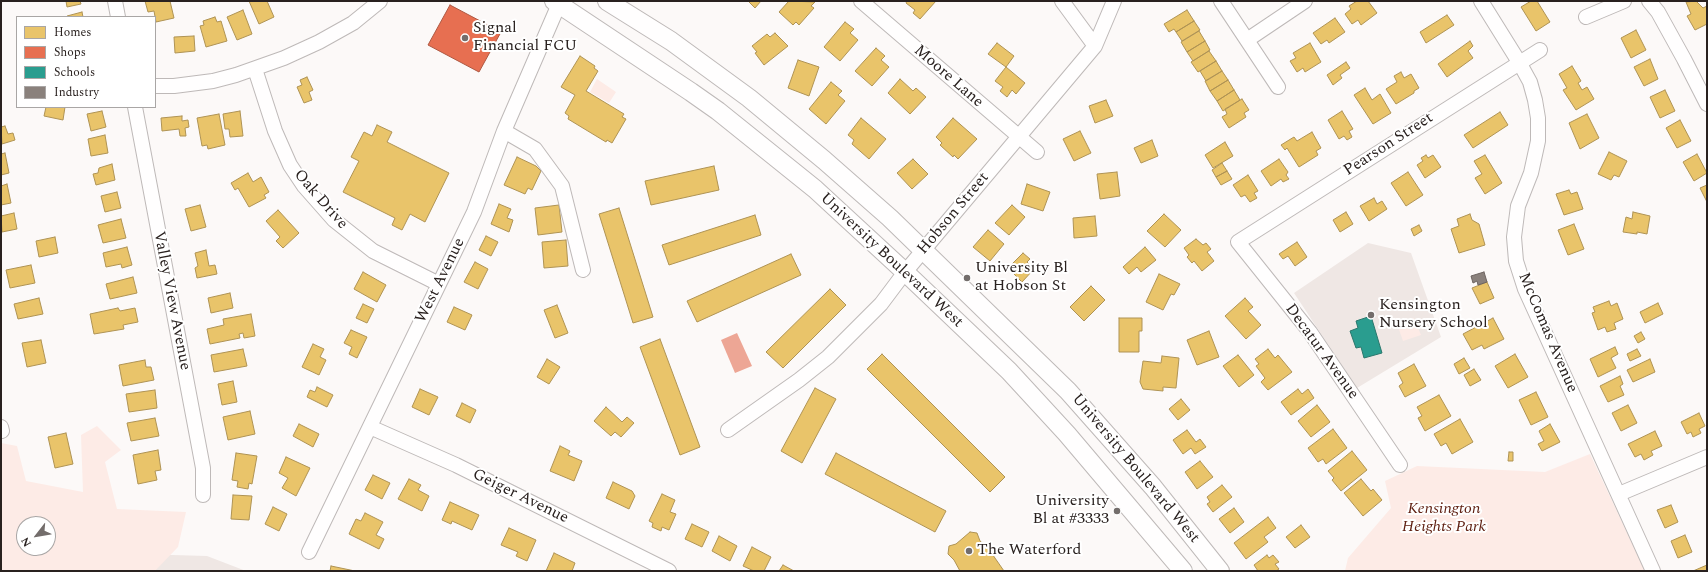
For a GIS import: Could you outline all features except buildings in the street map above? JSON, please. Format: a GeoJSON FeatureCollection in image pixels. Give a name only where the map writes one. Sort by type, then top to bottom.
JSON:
{"type":"FeatureCollection","features":[{"type":"Feature","properties":{"kind":"main road","name":"University Boulevard West"},"geometry":{"type":"LineString","coordinates":[[607,1],[671,42],[749,98],[824,160],[890,218],[1068,391],[1153,487],[1220,571]]}},
{"type":"Feature","properties":{"kind":"main road","name":"University Boulevard West"},"geometry":{"type":"LineString","coordinates":[[557,2],[718,111],[815,189],[1009,371],[1067,434],[1183,571]]}},
{"type":"Feature","properties":{"kind":"street"},"geometry":{"type":"LineString","coordinates":[[115,1],[118,16]]}},
{"type":"Feature","properties":{"kind":"street"},"geometry":{"type":"LineString","coordinates":[[156,86],[174,86],[213,81],[255,69],[284,58],[319,42],[353,22],[380,1]]}},
{"type":"Feature","properties":{"kind":"street","name":"Moore Lane"},"geometry":{"type":"LineString","coordinates":[[861,1],[1036,152]]}},
{"type":"Feature","properties":{"kind":"street"},"geometry":{"type":"LineString","coordinates":[[1062,1],[1095,46]]}},
{"type":"Feature","properties":{"kind":"street","name":"Hobson Street"},"geometry":{"type":"LineString","coordinates":[[728,430],[799,380],[828,357],[881,304],[905,272],[1095,46],[1114,1]]}},
{"type":"Feature","properties":{"kind":"street"},"geometry":{"type":"LineString","coordinates":[[1221,1],[1278,87]]}},
{"type":"Feature","properties":{"kind":"street"},"geometry":{"type":"LineString","coordinates":[[1247,40],[1305,1]]}},
{"type":"Feature","properties":{"kind":"street","name":"McComas Avenue"},"geometry":{"type":"LineString","coordinates":[[1481,1],[1530,82],[1535,100],[1538,141],[1531,172],[1518,206],[1514,237],[1516,261],[1525,288],[1653,571]]}},
{"type":"Feature","properties":{"kind":"street"},"geometry":{"type":"LineString","coordinates":[[1586,17],[1624,1]]}},
{"type":"Feature","properties":{"kind":"street"},"geometry":{"type":"LineString","coordinates":[[1649,1],[1662,19],[1707,104]]}},
{"type":"Feature","properties":{"kind":"street","name":"West Avenue"},"geometry":{"type":"LineString","coordinates":[[309,552],[474,212],[504,131],[557,2]]}},
{"type":"Feature","properties":{"kind":"street","name":"Pearson Street"},"geometry":{"type":"LineString","coordinates":[[1238,242],[1540,50]]}},
{"type":"Feature","properties":{"kind":"street","name":"Oak Drive"},"geometry":{"type":"LineString","coordinates":[[255,69],[275,131],[290,165],[304,186],[334,220],[373,251],[439,284]]}},
{"type":"Feature","properties":{"kind":"street","name":"Valley View Avenue"},"geometry":{"type":"LineString","coordinates":[[135,108],[203,468],[203,495]]}},
{"type":"Feature","properties":{"kind":"street"},"geometry":{"type":"LineString","coordinates":[[504,131],[534,148],[562,186],[583,270]]}},
{"type":"Feature","properties":{"kind":"street","name":"Decatur Avenue"},"geometry":{"type":"LineString","coordinates":[[1238,242],[1310,332],[1400,465]]}},
{"type":"Feature","properties":{"kind":"street","name":"Geiger Avenue"},"geometry":{"type":"LineString","coordinates":[[370,427],[456,465],[669,571]]}},
{"type":"Feature","properties":{"kind":"street"},"geometry":{"type":"LineString","coordinates":[[1619,494],[1707,457]]}},
{"type":"Feature","properties":{"kind":"shaded area","name":"Kensington Nursery School"},"geometry":{"type":"Polygon","coordinates":[[[1368,243],[1411,253],[1441,337],[1357,388],[1294,293],[1368,243]]]}},
{"type":"Feature","properties":{"kind":"shaded area"},"geometry":{"type":"Polygon","coordinates":[[[737,333],[752,366],[735,373],[721,340],[737,333]]]}},
{"type":"Feature","properties":{"kind":"shaded area"},"geometry":{"type":"Polygon","coordinates":[[[1,550],[16,550],[16,556],[56,556],[56,552],[207,556],[246,571],[1,571],[1,550]]]}},
{"type":"Feature","properties":{"kind":"green space"},"geometry":{"type":"Polygon","coordinates":[[[597,79],[616,92],[609,103],[590,92],[597,79]]]}},
{"type":"Feature","properties":{"kind":"green space"},"geometry":{"type":"Polygon","coordinates":[[[1414,318],[1421,335],[1403,341],[1397,324],[1414,318]]]}},
{"type":"Feature","properties":{"kind":"green space"},"geometry":{"type":"Polygon","coordinates":[[[97,426],[121,450],[105,462],[117,509],[186,512],[178,547],[155,571],[1,571],[1,443],[17,446],[26,481],[83,492],[81,435],[97,426]]]}},
{"type":"Feature","properties":{"kind":"green space","name":"Kensington Heights Park"},"geometry":{"type":"Polygon","coordinates":[[[1590,454],[1645,571],[1345,571],[1348,558],[1391,508],[1385,481],[1417,466],[1545,472],[1590,454]]]}},
{"type":"Feature","properties":{"kind":"place","name":"Signal Financial FCU"},"geometry":{"type":"Point","coordinates":[465,38]}},
{"type":"Feature","properties":{"kind":"place","name":"University Bl at Hobson St"},"geometry":{"type":"Point","coordinates":[967,278]}},
{"type":"Feature","properties":{"kind":"place","name":"Kensington Nursery School"},"geometry":{"type":"Point","coordinates":[1371,315]}},
{"type":"Feature","properties":{"kind":"place","name":"University Bl at #3333"},"geometry":{"type":"Point","coordinates":[1117,511]}},
{"type":"Feature","properties":{"kind":"place","name":"The Waterford"},"geometry":{"type":"Point","coordinates":[969,551]}}]}
